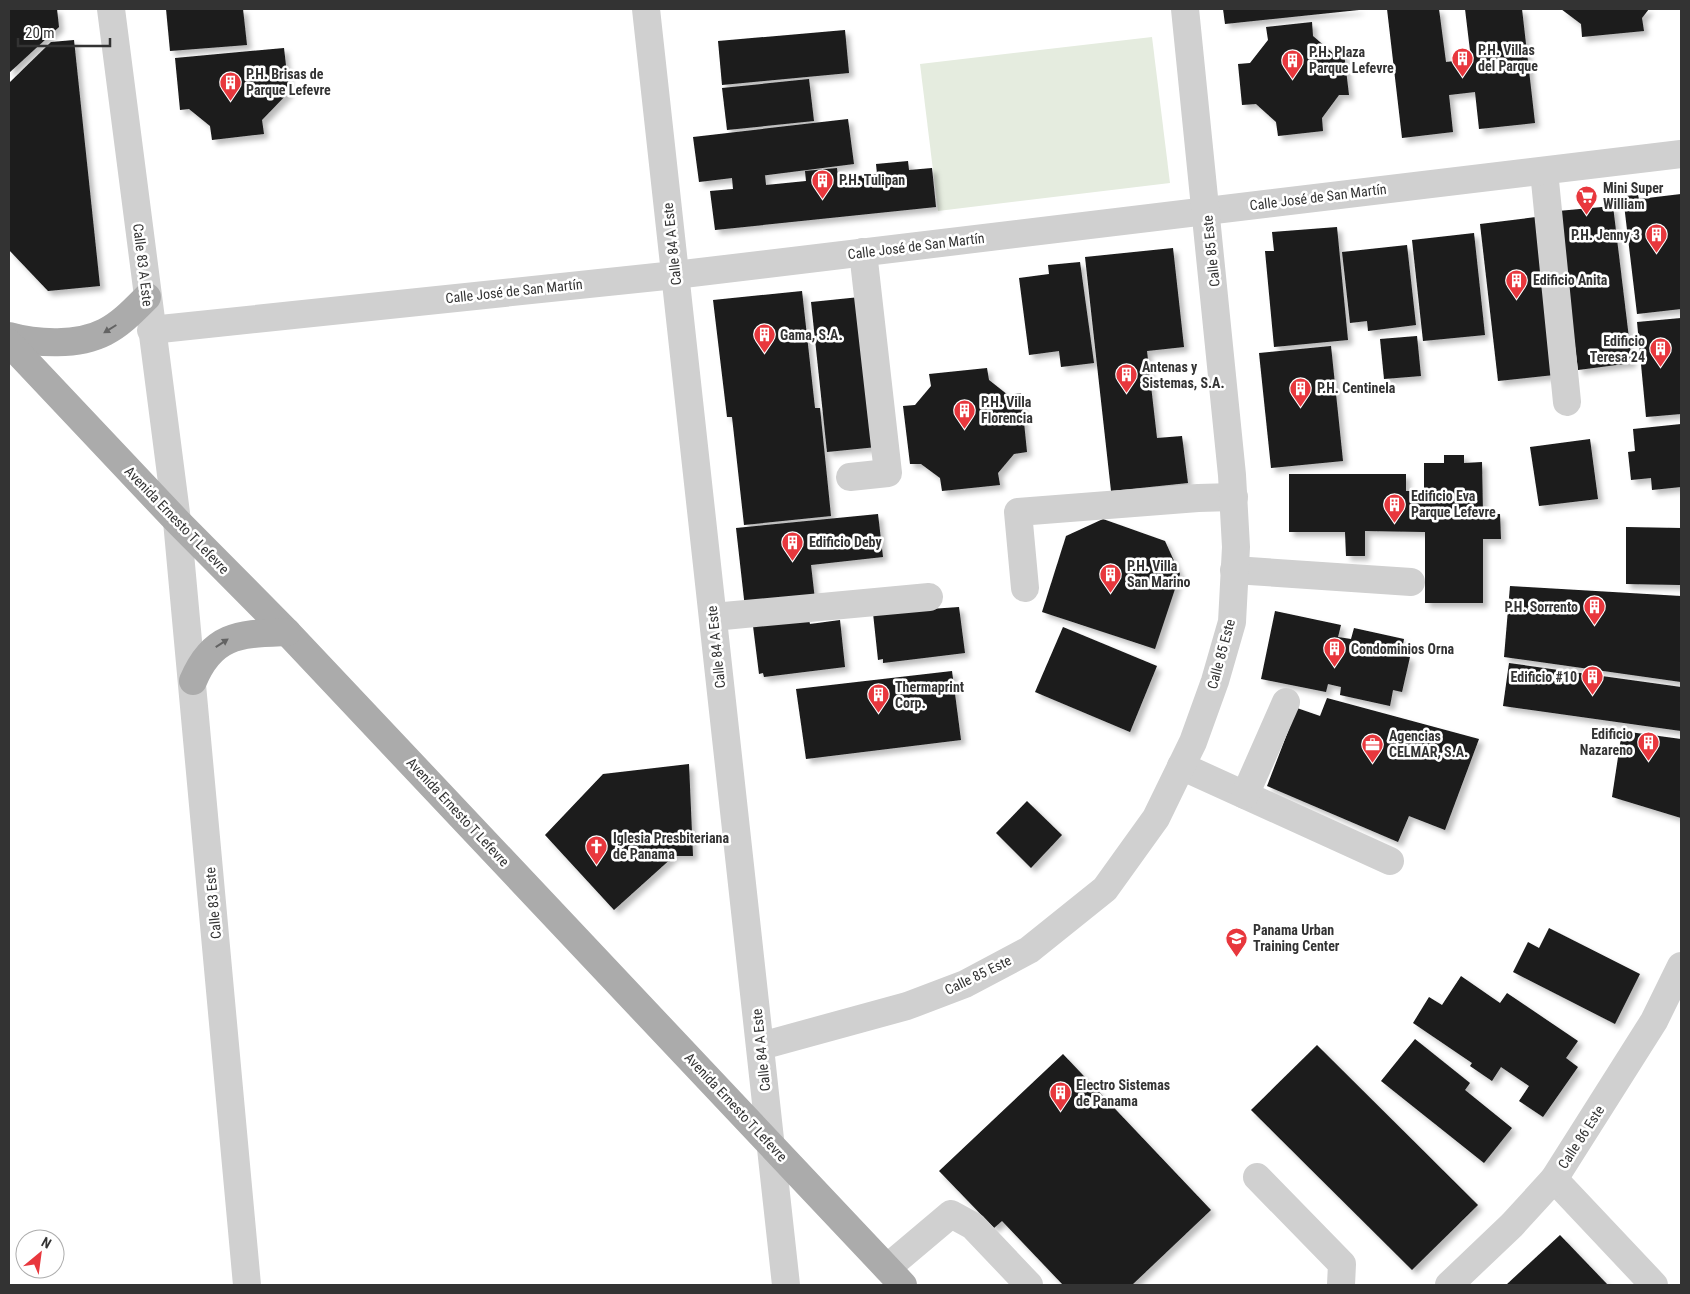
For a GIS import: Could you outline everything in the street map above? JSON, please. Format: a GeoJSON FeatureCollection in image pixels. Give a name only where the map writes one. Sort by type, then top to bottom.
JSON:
{"type":"FeatureCollection","features":[{"type":"Feature","properties":{"kind":"main road"},"geometry":{"type":"LineString","coordinates":[[9,336],[20,339],[62,341],[90,337],[105,332],[118,324],[147,297]]}},
{"type":"Feature","properties":{"kind":"main road","name":"Avenida Ernesto T Lefevre"},"geometry":{"type":"LineString","coordinates":[[9,343],[176,521],[287,632],[772,1144],[895,1279]]}},
{"type":"Feature","properties":{"kind":"main road"},"geometry":{"type":"LineString","coordinates":[[192,681],[206,656],[229,638],[242,634],[287,632]]}},
{"type":"Feature","properties":{"kind":"street","name":"Calle 83 A Este"},"geometry":{"type":"LineString","coordinates":[[111,9],[176,521]]}},
{"type":"Feature","properties":{"kind":"street","name":"Calle 84 A Este"},"geometry":{"type":"LineString","coordinates":[[646,9],[786,1285]]}},
{"type":"Feature","properties":{"kind":"street","name":"Calle 85 Este"},"geometry":{"type":"LineString","coordinates":[[760,1046],[907,1006],[965,984],[1029,950],[1105,889],[1156,818],[1193,742],[1215,681],[1232,622],[1236,547],[1234,497],[1207,210],[1185,9]]}},
{"type":"Feature","properties":{"kind":"street","name":"Calle José de San Martín"},"geometry":{"type":"LineString","coordinates":[[151,330],[675,274],[1681,154]]}},
{"type":"Feature","properties":{"kind":"street"},"geometry":{"type":"LineString","coordinates":[[1544,171],[1567,402]]}},
{"type":"Feature","properties":{"kind":"street"},"geometry":{"type":"LineString","coordinates":[[850,477],[888,473],[863,252]]}},
{"type":"Feature","properties":{"kind":"street"},"geometry":{"type":"LineString","coordinates":[[1025,588],[1018,512],[1234,497]]}},
{"type":"Feature","properties":{"kind":"street","name":"Calle 83 Este"},"geometry":{"type":"LineString","coordinates":[[176,521],[247,1285]]}},
{"type":"Feature","properties":{"kind":"street"},"geometry":{"type":"LineString","coordinates":[[1234,570],[1411,582]]}},
{"type":"Feature","properties":{"kind":"street"},"geometry":{"type":"LineString","coordinates":[[712,617],[929,597]]}},
{"type":"Feature","properties":{"kind":"street"},"geometry":{"type":"LineString","coordinates":[[1245,795],[1286,702]]}},
{"type":"Feature","properties":{"kind":"street"},"geometry":{"type":"LineString","coordinates":[[1181,766],[1390,860]]}},
{"type":"Feature","properties":{"kind":"street","name":"Calle 86 Este"},"geometry":{"type":"LineString","coordinates":[[1449,1285],[1512,1225],[1554,1179],[1654,1021],[1681,966]]}},
{"type":"Feature","properties":{"kind":"street"},"geometry":{"type":"LineString","coordinates":[[1257,1177],[1342,1264],[1341,1285]]}},
{"type":"Feature","properties":{"kind":"street"},"geometry":{"type":"LineString","coordinates":[[1554,1179],[1654,1285]]}},
{"type":"Feature","properties":{"kind":"street"},"geometry":{"type":"LineString","coordinates":[[895,1279],[951,1214],[973,1226],[1029,1285]]}},
{"type":"Feature","properties":{"kind":"shaded area"},"geometry":{"type":"Polygon","coordinates":[[[1152,37],[1170,183],[938,211],[920,64],[1152,37]]]}},
{"type":"Feature","properties":{"kind":"building"},"geometry":{"type":"Polygon","coordinates":[[[9,9],[57,9],[59,27],[9,73],[9,9]]]}},
{"type":"Feature","properties":{"kind":"building"},"geometry":{"type":"Polygon","coordinates":[[[166,9],[243,9],[247,45],[170,51],[166,9]]]}},
{"type":"Feature","properties":{"kind":"building"},"geometry":{"type":"Polygon","coordinates":[[[1223,9],[1359,9],[1359,10],[1225,24],[1223,9]]]}},
{"type":"Feature","properties":{"kind":"building","name":"P.H. Villas del Parque"},"geometry":{"type":"Polygon","coordinates":[[[1387,9],[1439,9],[1446,62],[1471,59],[1465,9],[1522,9],[1535,123],[1479,129],[1475,92],[1449,95],[1453,132],[1402,138],[1387,9]]]}},
{"type":"Feature","properties":{"kind":"building"},"geometry":{"type":"Polygon","coordinates":[[[1561,9],[1649,9],[1642,18],[1644,31],[1582,37],[1581,24],[1561,9]]]}},
{"type":"Feature","properties":{"kind":"building","name":"P.H. Plaza Parque Lefevre"},"geometry":{"type":"Polygon","coordinates":[[[1312,22],[1313,36],[1334,54],[1344,53],[1349,95],[1339,95],[1322,118],[1323,131],[1278,136],[1276,122],[1256,104],[1242,105],[1238,64],[1250,63],[1268,40],[1266,27],[1312,22]]]}},
{"type":"Feature","properties":{"kind":"building"},"geometry":{"type":"Polygon","coordinates":[[[845,30],[849,73],[722,85],[718,41],[845,30]]]}},
{"type":"Feature","properties":{"kind":"building"},"geometry":{"type":"Polygon","coordinates":[[[74,40],[100,286],[48,291],[9,250],[9,83],[51,42],[74,40]]]}},
{"type":"Feature","properties":{"kind":"building","name":"P.H. Brisas de Parque Lefevre"},"geometry":{"type":"Polygon","coordinates":[[[284,48],[289,92],[262,120],[264,134],[212,140],[210,126],[189,109],[180,110],[175,58],[284,48]]]}},
{"type":"Feature","properties":{"kind":"building"},"geometry":{"type":"Polygon","coordinates":[[[809,79],[814,121],[727,130],[722,88],[809,79]]]}},
{"type":"Feature","properties":{"kind":"building"},"geometry":{"type":"Polygon","coordinates":[[[848,119],[854,164],[765,175],[766,185],[806,181],[805,171],[837,168],[838,178],[877,174],[876,164],[908,161],[909,170],[932,168],[936,207],[715,230],[710,191],[733,189],[732,178],[699,182],[693,137],[848,119]]]}},
{"type":"Feature","properties":{"kind":"building","name":"P.H. Jenny 3"},"geometry":{"type":"Polygon","coordinates":[[[1681,194],[1681,309],[1637,314],[1623,196],[1638,195],[1639,199],[1681,194]]]}},
{"type":"Feature","properties":{"kind":"building"},"geometry":{"type":"Polygon","coordinates":[[[1613,206],[1632,363],[1578,370],[1558,211],[1613,206]]]}},
{"type":"Feature","properties":{"kind":"building","name":"Edificio Anita"},"geometry":{"type":"Polygon","coordinates":[[[1536,217],[1554,375],[1498,381],[1480,224],[1536,217]]]}},
{"type":"Feature","properties":{"kind":"building"},"geometry":{"type":"Polygon","coordinates":[[[1337,227],[1348,340],[1274,347],[1265,251],[1274,251],[1272,232],[1337,227]]]}},
{"type":"Feature","properties":{"kind":"building"},"geometry":{"type":"Polygon","coordinates":[[[1474,233],[1485,335],[1423,341],[1412,240],[1474,233]]]}},
{"type":"Feature","properties":{"kind":"building"},"geometry":{"type":"Polygon","coordinates":[[[1407,245],[1416,325],[1368,331],[1367,321],[1350,323],[1342,252],[1407,245]]]}},
{"type":"Feature","properties":{"kind":"building","name":"Antenas y Sistemas, S.A."},"geometry":{"type":"Polygon","coordinates":[[[1173,248],[1184,347],[1147,351],[1157,438],[1182,436],[1188,483],[1111,491],[1085,257],[1173,248]]]}},
{"type":"Feature","properties":{"kind":"building"},"geometry":{"type":"Polygon","coordinates":[[[1080,262],[1094,363],[1061,367],[1059,351],[1029,355],[1019,278],[1049,274],[1048,265],[1080,262]]]}},
{"type":"Feature","properties":{"kind":"building","name":"Gama, S.A."},"geometry":{"type":"Polygon","coordinates":[[[802,291],[815,408],[820,408],[831,516],[744,525],[732,417],[727,417],[713,300],[802,291]]]}},
{"type":"Feature","properties":{"kind":"building"},"geometry":{"type":"Polygon","coordinates":[[[860,297],[877,447],[827,452],[811,302],[860,297]]]}},
{"type":"Feature","properties":{"kind":"building","name":"Edificio Teresa 24"},"geometry":{"type":"Polygon","coordinates":[[[1681,318],[1681,414],[1646,417],[1637,322],[1681,318]]]}},
{"type":"Feature","properties":{"kind":"building"},"geometry":{"type":"Polygon","coordinates":[[[1417,336],[1421,376],[1384,379],[1380,339],[1417,336]]]}},
{"type":"Feature","properties":{"kind":"building","name":"P.H. Centinela"},"geometry":{"type":"Polygon","coordinates":[[[1331,346],[1343,461],[1271,468],[1259,353],[1331,346]]]}},
{"type":"Feature","properties":{"kind":"building","name":"P.H. Villa Florencia"},"geometry":{"type":"Polygon","coordinates":[[[987,368],[989,380],[1008,395],[1021,393],[1027,452],[1014,454],[998,473],[1000,485],[942,491],[940,478],[921,464],[910,464],[903,406],[915,405],[931,386],[929,374],[987,368]]]}},
{"type":"Feature","properties":{"kind":"building"},"geometry":{"type":"Polygon","coordinates":[[[1681,424],[1681,487],[1652,490],[1651,478],[1631,480],[1628,452],[1635,451],[1633,429],[1681,424]]]}},
{"type":"Feature","properties":{"kind":"building"},"geometry":{"type":"Polygon","coordinates":[[[1590,439],[1598,499],[1539,506],[1530,447],[1590,439]]]}},
{"type":"Feature","properties":{"kind":"building","name":"Edificio Eva Parque Lefevre"},"geometry":{"type":"Polygon","coordinates":[[[1444,455],[1464,455],[1464,463],[1482,462],[1483,514],[1500,514],[1501,539],[1483,539],[1483,603],[1425,603],[1425,532],[1365,531],[1365,556],[1346,556],[1345,532],[1289,532],[1289,474],[1406,474],[1406,491],[1424,491],[1424,463],[1444,463],[1444,455]]]}},
{"type":"Feature","properties":{"kind":"building","name":"Edificio Deby"},"geometry":{"type":"Polygon","coordinates":[[[878,514],[883,557],[811,565],[815,600],[745,608],[736,528],[878,514]]]}},
{"type":"Feature","properties":{"kind":"building","name":"P.H. Villa San Marino"},"geometry":{"type":"Polygon","coordinates":[[[1103,519],[1165,541],[1180,574],[1155,649],[1042,612],[1066,536],[1103,519]]]}},
{"type":"Feature","properties":{"kind":"building"},"geometry":{"type":"Polygon","coordinates":[[[1626,527],[1681,528],[1681,585],[1626,584],[1626,527]]]}},
{"type":"Feature","properties":{"kind":"building","name":"P.H. Sorrento"},"geometry":{"type":"Polygon","coordinates":[[[1510,586],[1681,596],[1681,682],[1504,657],[1510,586]]]}},
{"type":"Feature","properties":{"kind":"building"},"geometry":{"type":"Polygon","coordinates":[[[959,607],[965,653],[883,663],[883,659],[878,660],[873,613],[959,607]]]}},
{"type":"Feature","properties":{"kind":"building","name":"Condominios Orna"},"geometry":{"type":"Polygon","coordinates":[[[1275,611],[1341,625],[1338,637],[1351,639],[1354,628],[1404,639],[1401,655],[1410,657],[1402,692],[1393,690],[1390,706],[1340,695],[1341,687],[1328,684],[1326,692],[1261,679],[1275,611]]]}},
{"type":"Feature","properties":{"kind":"building"},"geometry":{"type":"Polygon","coordinates":[[[809,620],[810,624],[840,620],[845,667],[764,677],[763,673],[759,674],[753,626],[809,620]]]}},
{"type":"Feature","properties":{"kind":"building"},"geometry":{"type":"Polygon","coordinates":[[[1063,627],[1157,666],[1130,732],[1035,692],[1063,627]]]}},
{"type":"Feature","properties":{"kind":"building","name":"Edificio #10"},"geometry":{"type":"Polygon","coordinates":[[[1509,663],[1681,687],[1681,731],[1503,706],[1509,663]]]}},
{"type":"Feature","properties":{"kind":"building","name":"Thermaprint Corp."},"geometry":{"type":"Polygon","coordinates":[[[952,671],[961,740],[806,759],[796,689],[952,671]]]}},
{"type":"Feature","properties":{"kind":"building","name":"Agencias CELMAR, S.A."},"geometry":{"type":"Polygon","coordinates":[[[1327,698],[1479,739],[1445,830],[1409,816],[1398,842],[1267,786],[1297,708],[1320,716],[1327,698]]]}},
{"type":"Feature","properties":{"kind":"building","name":"Edificio Nazareno"},"geometry":{"type":"Polygon","coordinates":[[[1622,731],[1681,739],[1681,818],[1612,797],[1622,731]]]}},
{"type":"Feature","properties":{"kind":"building"},"geometry":{"type":"Polygon","coordinates":[[[689,764],[693,856],[674,856],[614,910],[545,835],[603,774],[689,764]]]}},
{"type":"Feature","properties":{"kind":"building"},"geometry":{"type":"Polygon","coordinates":[[[1027,801],[1062,835],[1031,868],[996,833],[1027,801]]]}},
{"type":"Feature","properties":{"kind":"building"},"geometry":{"type":"Polygon","coordinates":[[[1549,928],[1640,974],[1615,1024],[1513,972],[1528,942],[1539,948],[1549,928]]]}},
{"type":"Feature","properties":{"kind":"building"},"geometry":{"type":"Polygon","coordinates":[[[1461,976],[1500,1003],[1507,993],[1578,1041],[1566,1058],[1578,1067],[1543,1117],[1519,1101],[1529,1086],[1501,1067],[1492,1081],[1470,1066],[1472,1063],[1413,1023],[1429,997],[1442,1005],[1461,976]]]}},
{"type":"Feature","properties":{"kind":"building"},"geometry":{"type":"Polygon","coordinates":[[[1415,1039],[1470,1083],[1465,1090],[1512,1128],[1484,1163],[1381,1081],[1415,1039]]]}},
{"type":"Feature","properties":{"kind":"building"},"geometry":{"type":"Polygon","coordinates":[[[1317,1045],[1478,1205],[1412,1270],[1251,1110],[1317,1045]]]}},
{"type":"Feature","properties":{"kind":"building","name":"Electro Sistemas de Panama"},"geometry":{"type":"Polygon","coordinates":[[[1063,1054],[1211,1210],[1132,1285],[1063,1285],[1002,1221],[994,1228],[939,1171],[1063,1054]]]}},
{"type":"Feature","properties":{"kind":"building"},"geometry":{"type":"Polygon","coordinates":[[[1560,1235],[1608,1285],[1506,1285],[1560,1235]]]}},
{"type":"Feature","properties":{"kind":"place","name":"P.H. Villas del Parque"},"geometry":{"type":"Point","coordinates":[1462,77]}},
{"type":"Feature","properties":{"kind":"place","name":"P.H. Plaza Parque Lefevre"},"geometry":{"type":"Point","coordinates":[1293,79]}},
{"type":"Feature","properties":{"kind":"place","name":"P.H. Brisas de Parque Lefevre"},"geometry":{"type":"Point","coordinates":[230,101]}},
{"type":"Feature","properties":{"kind":"place","name":"P.H. Tulipan"},"geometry":{"type":"Point","coordinates":[823,199]}},
{"type":"Feature","properties":{"kind":"place","name":"Mini Super William"},"geometry":{"type":"Point","coordinates":[1587,215]}},
{"type":"Feature","properties":{"kind":"place","name":"P.H. Jenny 3"},"geometry":{"type":"Point","coordinates":[1656,254]}},
{"type":"Feature","properties":{"kind":"place","name":"Edificio Anita"},"geometry":{"type":"Point","coordinates":[1517,299]}},
{"type":"Feature","properties":{"kind":"place","name":"Gama, S.A."},"geometry":{"type":"Point","coordinates":[764,354]}},
{"type":"Feature","properties":{"kind":"place","name":"Edificio Teresa 24"},"geometry":{"type":"Point","coordinates":[1661,368]}},
{"type":"Feature","properties":{"kind":"place","name":"Antenas y Sistemas, S.A."},"geometry":{"type":"Point","coordinates":[1126,394]}},
{"type":"Feature","properties":{"kind":"place","name":"P.H. Centinela"},"geometry":{"type":"Point","coordinates":[1301,407]}},
{"type":"Feature","properties":{"kind":"place","name":"P.H. Villa Florencia"},"geometry":{"type":"Point","coordinates":[965,429]}},
{"type":"Feature","properties":{"kind":"place","name":"Edificio Eva Parque Lefevre"},"geometry":{"type":"Point","coordinates":[1395,523]}},
{"type":"Feature","properties":{"kind":"place","name":"Edificio Deby"},"geometry":{"type":"Point","coordinates":[793,561]}},
{"type":"Feature","properties":{"kind":"place","name":"P.H. Villa San Marino"},"geometry":{"type":"Point","coordinates":[1111,593]}},
{"type":"Feature","properties":{"kind":"place","name":"P.H. Sorrento"},"geometry":{"type":"Point","coordinates":[1594,626]}},
{"type":"Feature","properties":{"kind":"place","name":"Condominios Orna"},"geometry":{"type":"Point","coordinates":[1335,668]}},
{"type":"Feature","properties":{"kind":"place","name":"Edificio #10"},"geometry":{"type":"Point","coordinates":[1593,696]}},
{"type":"Feature","properties":{"kind":"place","name":"Thermaprint Corp."},"geometry":{"type":"Point","coordinates":[879,714]}},
{"type":"Feature","properties":{"kind":"place","name":"Edificio Nazareno"},"geometry":{"type":"Point","coordinates":[1649,761]}},
{"type":"Feature","properties":{"kind":"place","name":"Agencias CELMAR, S.A."},"geometry":{"type":"Point","coordinates":[1373,763]}},
{"type":"Feature","properties":{"kind":"place","name":"Iglesia Presbiteriana de Panama"},"geometry":{"type":"Point","coordinates":[597,865]}},
{"type":"Feature","properties":{"kind":"place","name":"Panama Urban Training Center"},"geometry":{"type":"Point","coordinates":[1237,957]}},
{"type":"Feature","properties":{"kind":"place","name":"Electro Sistemas de Panama"},"geometry":{"type":"Point","coordinates":[1060,1112]}}]}
